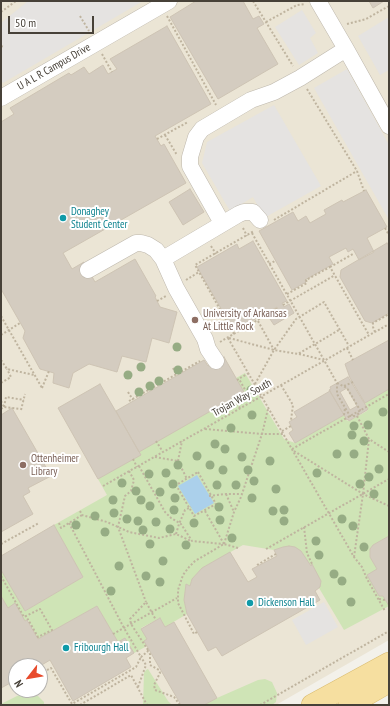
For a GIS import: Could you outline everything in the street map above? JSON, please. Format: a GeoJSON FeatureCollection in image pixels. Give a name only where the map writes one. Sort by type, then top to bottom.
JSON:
{"type":"FeatureCollection","features":[{"type":"Feature","properties":{"kind":"main road"},"geometry":{"type":"LineString","coordinates":[[312,705],[389,663]]}},
{"type":"Feature","properties":{"kind":"main road"},"geometry":{"type":"LineString","coordinates":[[349,705],[370,700],[389,682]]}},
{"type":"Feature","properties":{"kind":"street"},"geometry":{"type":"LineString","coordinates":[[313,2],[346,49],[389,126]]}},
{"type":"Feature","properties":{"kind":"street","name":"U A L R Campus Drive"},"geometry":{"type":"LineString","coordinates":[[1,98],[168,8]]}},
{"type":"Feature","properties":{"kind":"street"},"geometry":{"type":"LineString","coordinates":[[222,224],[190,166],[190,157],[196,136],[202,129],[245,103],[274,92],[300,78],[346,49]]}},
{"type":"Feature","properties":{"kind":"street"},"geometry":{"type":"LineString","coordinates":[[163,259],[244,212],[253,212],[260,226]]}},
{"type":"Feature","properties":{"kind":"street"},"geometry":{"type":"LineString","coordinates":[[88,270],[136,243],[148,244],[156,250],[163,259],[176,288],[205,339],[210,360]]}},
{"type":"Feature","properties":{"kind":"path"},"geometry":{"type":"LineString","coordinates":[[1,12],[16,1]]}},
{"type":"Feature","properties":{"kind":"path"},"geometry":{"type":"LineString","coordinates":[[253,1],[294,68]]}},
{"type":"Feature","properties":{"kind":"path"},"geometry":{"type":"LineString","coordinates":[[266,22],[296,5],[313,2]]}},
{"type":"Feature","properties":{"kind":"path"},"geometry":{"type":"LineString","coordinates":[[346,24],[366,19],[389,6]]}},
{"type":"Feature","properties":{"kind":"path"},"geometry":{"type":"LineString","coordinates":[[168,8],[216,105]]}},
{"type":"Feature","properties":{"kind":"path"},"geometry":{"type":"LineString","coordinates":[[80,16],[90,32]]}},
{"type":"Feature","properties":{"kind":"path"},"geometry":{"type":"LineString","coordinates":[[101,52],[112,72]]}},
{"type":"Feature","properties":{"kind":"path"},"geometry":{"type":"LineString","coordinates":[[303,83],[357,171],[364,191]]}},
{"type":"Feature","properties":{"kind":"path"},"geometry":{"type":"LineString","coordinates":[[157,139],[188,122]]}},
{"type":"Feature","properties":{"kind":"path"},"geometry":{"type":"LineString","coordinates":[[165,135],[180,162]]}},
{"type":"Feature","properties":{"kind":"path"},"geometry":{"type":"LineString","coordinates":[[234,334],[195,265],[357,171]]}},
{"type":"Feature","properties":{"kind":"path"},"geometry":{"type":"LineString","coordinates":[[260,226],[269,264],[325,360],[337,383],[337,394],[350,416]]}},
{"type":"Feature","properties":{"kind":"path"},"geometry":{"type":"LineString","coordinates":[[385,228],[389,235]]}},
{"type":"Feature","properties":{"kind":"path"},"geometry":{"type":"LineString","coordinates":[[287,294],[308,283],[306,280],[353,254]]}},
{"type":"Feature","properties":{"kind":"path"},"geometry":{"type":"LineString","coordinates":[[269,264],[275,261]]}},
{"type":"Feature","properties":{"kind":"path"},"geometry":{"type":"LineString","coordinates":[[330,267],[369,335]]}},
{"type":"Feature","properties":{"kind":"path"},"geometry":{"type":"LineString","coordinates":[[181,282],[198,272]]}},
{"type":"Feature","properties":{"kind":"path"},"geometry":{"type":"LineString","coordinates":[[283,305],[335,275]]}},
{"type":"Feature","properties":{"kind":"path"},"geometry":{"type":"LineString","coordinates":[[157,301],[170,294]]}},
{"type":"Feature","properties":{"kind":"path"},"geometry":{"type":"LineString","coordinates":[[255,384],[274,350],[296,319],[324,302],[348,347],[353,360]]}},
{"type":"Feature","properties":{"kind":"path"},"geometry":{"type":"LineString","coordinates":[[217,344],[278,308]]}},
{"type":"Feature","properties":{"kind":"path"},"geometry":{"type":"LineString","coordinates":[[375,332],[373,323],[389,314]]}},
{"type":"Feature","properties":{"kind":"path"},"geometry":{"type":"LineString","coordinates":[[1,316],[42,388],[49,371]]}},
{"type":"Feature","properties":{"kind":"path"},"geometry":{"type":"LineString","coordinates":[[258,321],[274,350]]}},
{"type":"Feature","properties":{"kind":"path"},"geometry":{"type":"LineString","coordinates":[[1,335],[20,323]]}},
{"type":"Feature","properties":{"kind":"path","name":"Trojan Way South"},"geometry":{"type":"LineString","coordinates":[[103,486],[389,324]]}},
{"type":"Feature","properties":{"kind":"path"},"geometry":{"type":"LineString","coordinates":[[298,354],[339,330]]}},
{"type":"Feature","properties":{"kind":"path"},"geometry":{"type":"LineString","coordinates":[[228,338],[274,350],[325,360]]}},
{"type":"Feature","properties":{"kind":"path"},"geometry":{"type":"LineString","coordinates":[[228,338],[354,557],[362,567],[367,580],[385,611]]}},
{"type":"Feature","properties":{"kind":"path"},"geometry":{"type":"LineString","coordinates":[[1,360],[11,377],[1,383]]}},
{"type":"Feature","properties":{"kind":"path"},"geometry":{"type":"LineString","coordinates":[[129,401],[177,375],[210,360]]}},
{"type":"Feature","properties":{"kind":"path"},"geometry":{"type":"LineString","coordinates":[[173,368],[177,375]]}},
{"type":"Feature","properties":{"kind":"path"},"geometry":{"type":"LineString","coordinates":[[7,369],[34,375]]}},
{"type":"Feature","properties":{"kind":"path"},"geometry":{"type":"LineString","coordinates":[[240,408],[236,402],[248,395],[238,379],[249,373]]}},
{"type":"Feature","properties":{"kind":"path"},"geometry":{"type":"LineString","coordinates":[[344,386],[353,382]]}},
{"type":"Feature","properties":{"kind":"path"},"geometry":{"type":"LineString","coordinates":[[337,383],[347,388],[360,410]]}},
{"type":"Feature","properties":{"kind":"path"},"geometry":{"type":"LineString","coordinates":[[281,385],[293,405],[291,420]]}},
{"type":"Feature","properties":{"kind":"path"},"geometry":{"type":"LineString","coordinates":[[128,392],[133,400]]}},
{"type":"Feature","properties":{"kind":"path"},"geometry":{"type":"LineString","coordinates":[[1,408],[4,407],[21,410],[25,394]]}},
{"type":"Feature","properties":{"kind":"path"},"geometry":{"type":"LineString","coordinates":[[292,450],[389,394]]}},
{"type":"Feature","properties":{"kind":"path"},"geometry":{"type":"LineString","coordinates":[[4,407],[6,397],[24,400]]}},
{"type":"Feature","properties":{"kind":"path"},"geometry":{"type":"LineString","coordinates":[[1,401],[4,407]]}},
{"type":"Feature","properties":{"kind":"path"},"geometry":{"type":"LineString","coordinates":[[344,415],[345,407]]}},
{"type":"Feature","properties":{"kind":"path"},"geometry":{"type":"LineString","coordinates":[[197,632],[194,634],[180,607],[177,598],[180,583],[189,566],[224,544],[262,434],[269,408]]}},
{"type":"Feature","properties":{"kind":"path"},"geometry":{"type":"LineString","coordinates":[[357,416],[360,410]]}},
{"type":"Feature","properties":{"kind":"path"},"geometry":{"type":"LineString","coordinates":[[350,416],[357,416]]}},
{"type":"Feature","properties":{"kind":"path"},"geometry":{"type":"LineString","coordinates":[[357,416],[369,439],[389,452]]}},
{"type":"Feature","properties":{"kind":"path"},"geometry":{"type":"LineString","coordinates":[[203,429],[262,434],[283,433],[291,426]]}},
{"type":"Feature","properties":{"kind":"path"},"geometry":{"type":"LineString","coordinates":[[354,557],[369,439]]}},
{"type":"Feature","properties":{"kind":"path"},"geometry":{"type":"LineString","coordinates":[[156,441],[163,452]]}},
{"type":"Feature","properties":{"kind":"path"},"geometry":{"type":"LineString","coordinates":[[182,441],[178,461],[187,479]]}},
{"type":"Feature","properties":{"kind":"path"},"geometry":{"type":"LineString","coordinates":[[292,450],[363,494],[389,506]]}},
{"type":"Feature","properties":{"kind":"path"},"geometry":{"type":"LineString","coordinates":[[155,457],[178,461]]}},
{"type":"Feature","properties":{"kind":"path"},"geometry":{"type":"LineString","coordinates":[[133,459],[165,512],[181,524],[192,541]]}},
{"type":"Feature","properties":{"kind":"path"},"geometry":{"type":"LineString","coordinates":[[129,471],[134,480],[131,491],[125,496],[118,527],[146,602],[156,620]]}},
{"type":"Feature","properties":{"kind":"path"},"geometry":{"type":"LineString","coordinates":[[198,472],[210,496],[216,504],[194,516],[176,485],[187,479],[198,472]]}},
{"type":"Feature","properties":{"kind":"path"},"geometry":{"type":"LineString","coordinates":[[266,549],[389,479]]}},
{"type":"Feature","properties":{"kind":"path"},"geometry":{"type":"LineString","coordinates":[[226,494],[234,512]]}},
{"type":"Feature","properties":{"kind":"path"},"geometry":{"type":"LineString","coordinates":[[210,496],[242,494]]}},
{"type":"Feature","properties":{"kind":"path"},"geometry":{"type":"LineString","coordinates":[[176,534],[185,510],[190,507]]}},
{"type":"Feature","properties":{"kind":"path"},"geometry":{"type":"LineString","coordinates":[[204,510],[224,544]]}},
{"type":"Feature","properties":{"kind":"path"},"geometry":{"type":"LineString","coordinates":[[80,511],[82,515]]}},
{"type":"Feature","properties":{"kind":"path"},"geometry":{"type":"LineString","coordinates":[[58,523],[61,528],[82,515],[107,522],[129,532],[159,538],[176,534],[192,541],[224,544],[238,548]]}},
{"type":"Feature","properties":{"kind":"path"},"geometry":{"type":"LineString","coordinates":[[1,544],[38,523]]}},
{"type":"Feature","properties":{"kind":"path"},"geometry":{"type":"LineString","coordinates":[[69,523],[124,628],[146,665],[138,688]]}},
{"type":"Feature","properties":{"kind":"path"},"geometry":{"type":"LineString","coordinates":[[304,527],[306,553],[312,564]]}},
{"type":"Feature","properties":{"kind":"path"},"geometry":{"type":"LineString","coordinates":[[257,565],[276,554]]}},
{"type":"Feature","properties":{"kind":"path"},"geometry":{"type":"LineString","coordinates":[[1,576],[24,617],[26,616],[38,637],[52,630],[40,609],[26,616]]}},
{"type":"Feature","properties":{"kind":"path"},"geometry":{"type":"LineString","coordinates":[[113,634],[177,598]]}},
{"type":"Feature","properties":{"kind":"path"},"geometry":{"type":"LineString","coordinates":[[378,599],[386,600]]}},
{"type":"Feature","properties":{"kind":"path"},"geometry":{"type":"LineString","coordinates":[[146,602],[131,617],[131,624],[150,654],[150,665],[157,668],[160,673],[154,685],[155,690],[174,697],[180,705]]}},
{"type":"Feature","properties":{"kind":"path"},"geometry":{"type":"LineString","coordinates":[[260,705],[389,632]]}},
{"type":"Feature","properties":{"kind":"path"},"geometry":{"type":"LineString","coordinates":[[48,670],[51,668],[72,704],[136,667],[141,657],[148,651]]}},
{"type":"Feature","properties":{"kind":"path"},"geometry":{"type":"LineString","coordinates":[[80,705],[131,675],[147,705]]}},
{"type":"Feature","properties":{"kind":"shaded area","name":"University of Arkansas At Little Rock"},"geometry":{"type":"Polygon","coordinates":[[[1,1],[389,1],[389,640],[276,705],[1,705],[1,1]]]}},
{"type":"Feature","properties":{"kind":"shaded area"},"geometry":{"type":"Polygon","coordinates":[[[28,1],[143,1],[3,83],[1,80],[1,23],[28,1]]]}},
{"type":"Feature","properties":{"kind":"shaded area"},"geometry":{"type":"Polygon","coordinates":[[[302,10],[316,33],[310,38],[318,53],[299,65],[275,27],[302,10]]]}},
{"type":"Feature","properties":{"kind":"shaded area"},"geometry":{"type":"Polygon","coordinates":[[[389,17],[389,70],[380,75],[358,36],[389,17]]]}},
{"type":"Feature","properties":{"kind":"shaded area"},"geometry":{"type":"Polygon","coordinates":[[[347,69],[389,145],[389,220],[314,88],[347,69]]]}},
{"type":"Feature","properties":{"kind":"shaded area"},"geometry":{"type":"Polygon","coordinates":[[[274,105],[321,186],[264,218],[253,197],[230,211],[202,163],[207,142],[274,105]]]}},
{"type":"Feature","properties":{"kind":"shaded area"},"geometry":{"type":"Polygon","coordinates":[[[324,602],[338,627],[306,645],[292,620],[324,602]]]}},
{"type":"Feature","properties":{"kind":"green space"},"geometry":{"type":"Polygon","coordinates":[[[245,373],[284,439],[295,443],[344,415],[346,420],[349,421],[367,411],[368,408],[365,403],[389,389],[389,536],[373,545],[370,549],[370,557],[377,569],[368,575],[379,596],[383,596],[389,606],[344,630],[319,588],[321,581],[312,565],[311,566],[301,551],[292,547],[283,547],[274,550],[243,545],[202,568],[192,579],[190,586],[186,585],[184,600],[187,614],[165,627],[160,618],[141,628],[147,639],[147,646],[134,653],[125,638],[118,642],[97,606],[38,639],[28,620],[25,621],[15,604],[8,608],[1,596],[1,570],[25,611],[83,577],[54,525],[107,495],[98,479],[139,452],[236,378],[245,373]]]}},
{"type":"Feature","properties":{"kind":"green space"},"geometry":{"type":"Polygon","coordinates":[[[148,669],[172,705],[143,705],[144,673],[148,669]]]}},
{"type":"Feature","properties":{"kind":"green space"},"geometry":{"type":"Polygon","coordinates":[[[265,679],[272,682],[277,693],[276,702],[272,705],[204,705],[258,680],[265,679]]]}},
{"type":"Feature","properties":{"kind":"green space"},"geometry":{"type":"Polygon","coordinates":[[[13,698],[40,698],[44,702],[44,705],[1,704],[13,698]]]}},
{"type":"Feature","properties":{"kind":"water"},"geometry":{"type":"Polygon","coordinates":[[[197,475],[214,503],[195,514],[178,486],[197,475]]]}},
{"type":"Feature","properties":{"kind":"building"},"geometry":{"type":"Polygon","coordinates":[[[196,1],[243,1],[253,19],[259,16],[264,24],[257,28],[278,64],[218,99],[170,17],[196,1]]]}},
{"type":"Feature","properties":{"kind":"building"},"geometry":{"type":"Polygon","coordinates":[[[369,1],[384,1],[373,8],[369,1]]]}},
{"type":"Feature","properties":{"kind":"building","name":"Donaghey Student Center"},"geometry":{"type":"Polygon","coordinates":[[[167,26],[211,104],[155,136],[161,146],[164,144],[186,183],[63,253],[72,269],[84,262],[95,282],[135,259],[156,296],[155,297],[160,307],[177,312],[169,343],[152,338],[146,362],[122,356],[117,372],[89,364],[73,373],[69,388],[53,383],[54,373],[40,369],[23,338],[25,331],[1,289],[1,122],[14,114],[10,108],[69,73],[71,75],[84,67],[89,74],[103,65],[108,74],[117,69],[110,59],[167,26]]]}},
{"type":"Feature","properties":{"kind":"building"},"geometry":{"type":"Polygon","coordinates":[[[190,189],[204,212],[183,225],[169,202],[190,189]]]}},
{"type":"Feature","properties":{"kind":"building"},"geometry":{"type":"Polygon","coordinates":[[[366,190],[387,227],[367,238],[374,252],[359,260],[353,249],[348,252],[346,248],[329,257],[333,264],[305,280],[306,282],[292,290],[259,231],[293,212],[298,221],[306,216],[310,223],[326,214],[324,210],[342,200],[343,202],[366,190]]]}},
{"type":"Feature","properties":{"kind":"building"},"geometry":{"type":"Polygon","coordinates":[[[253,241],[287,301],[282,303],[284,307],[289,304],[294,313],[274,325],[268,316],[278,310],[277,307],[234,331],[197,267],[237,244],[239,249],[253,241]]]}},
{"type":"Feature","properties":{"kind":"building"},"geometry":{"type":"Polygon","coordinates":[[[387,243],[389,246],[389,313],[372,323],[365,321],[340,277],[341,270],[387,243]]]}},
{"type":"Feature","properties":{"kind":"building"},"geometry":{"type":"Polygon","coordinates":[[[389,340],[389,389],[365,403],[350,378],[345,364],[389,340]]]}},
{"type":"Feature","properties":{"kind":"building"},"geometry":{"type":"Polygon","coordinates":[[[224,357],[244,392],[139,452],[116,411],[204,360],[208,366],[224,357]]]}},
{"type":"Feature","properties":{"kind":"building"},"geometry":{"type":"Polygon","coordinates":[[[348,377],[368,409],[349,421],[348,419],[347,420],[329,390],[331,389],[330,387],[348,377]],[[347,388],[340,392],[350,410],[357,406],[347,388]]]}},
{"type":"Feature","properties":{"kind":"building"},"geometry":{"type":"Polygon","coordinates":[[[100,384],[141,455],[98,479],[58,408],[100,384]]]}},
{"type":"Feature","properties":{"kind":"building"},"geometry":{"type":"Polygon","coordinates":[[[330,391],[344,415],[295,443],[289,433],[293,430],[289,422],[297,417],[294,412],[330,391]]]}},
{"type":"Feature","properties":{"kind":"building","name":"Ottenheimer Library"},"geometry":{"type":"Polygon","coordinates":[[[12,408],[51,476],[28,488],[30,492],[23,496],[33,514],[1,532],[1,415],[12,408]]]}},
{"type":"Feature","properties":{"kind":"building"},"geometry":{"type":"Polygon","coordinates":[[[54,525],[83,577],[25,611],[1,570],[1,556],[54,525]]]}},
{"type":"Feature","properties":{"kind":"building"},"geometry":{"type":"Polygon","coordinates":[[[389,536],[389,606],[383,596],[379,596],[367,575],[377,569],[370,557],[370,549],[373,545],[389,536]]]}},
{"type":"Feature","properties":{"kind":"building","name":"Dickenson Hall"},"geometry":{"type":"Polygon","coordinates":[[[289,546],[295,547],[301,551],[311,566],[312,564],[321,581],[320,587],[315,591],[320,600],[222,656],[216,647],[208,651],[187,614],[184,600],[186,584],[190,586],[192,579],[202,568],[230,552],[248,582],[257,577],[252,569],[277,556],[274,550],[289,546]]]}},
{"type":"Feature","properties":{"kind":"building","name":"Fribourgh Hall"},"geometry":{"type":"Polygon","coordinates":[[[1,596],[8,608],[15,603],[25,621],[27,620],[38,639],[97,606],[118,642],[125,638],[134,653],[126,658],[131,667],[73,701],[50,660],[48,661],[48,658],[8,658],[8,684],[1,688],[1,596]]]}},
{"type":"Feature","properties":{"kind":"building"},"geometry":{"type":"Polygon","coordinates":[[[160,618],[165,627],[174,622],[217,698],[204,705],[181,705],[144,641],[147,639],[141,629],[160,618]]]}},
{"type":"Feature","properties":{"kind":"place","name":"Donaghey Student Center"},"geometry":{"type":"Point","coordinates":[63,218]}},
{"type":"Feature","properties":{"kind":"place","name":"University of Arkansas At Little Rock"},"geometry":{"type":"Point","coordinates":[195,320]}},
{"type":"Feature","properties":{"kind":"place","name":"Ottenheimer Library"},"geometry":{"type":"Point","coordinates":[23,465]}},
{"type":"Feature","properties":{"kind":"place","name":"Dickenson Hall"},"geometry":{"type":"Point","coordinates":[250,603]}},
{"type":"Feature","properties":{"kind":"place","name":"Fribourgh Hall"},"geometry":{"type":"Point","coordinates":[66,648]}}]}
